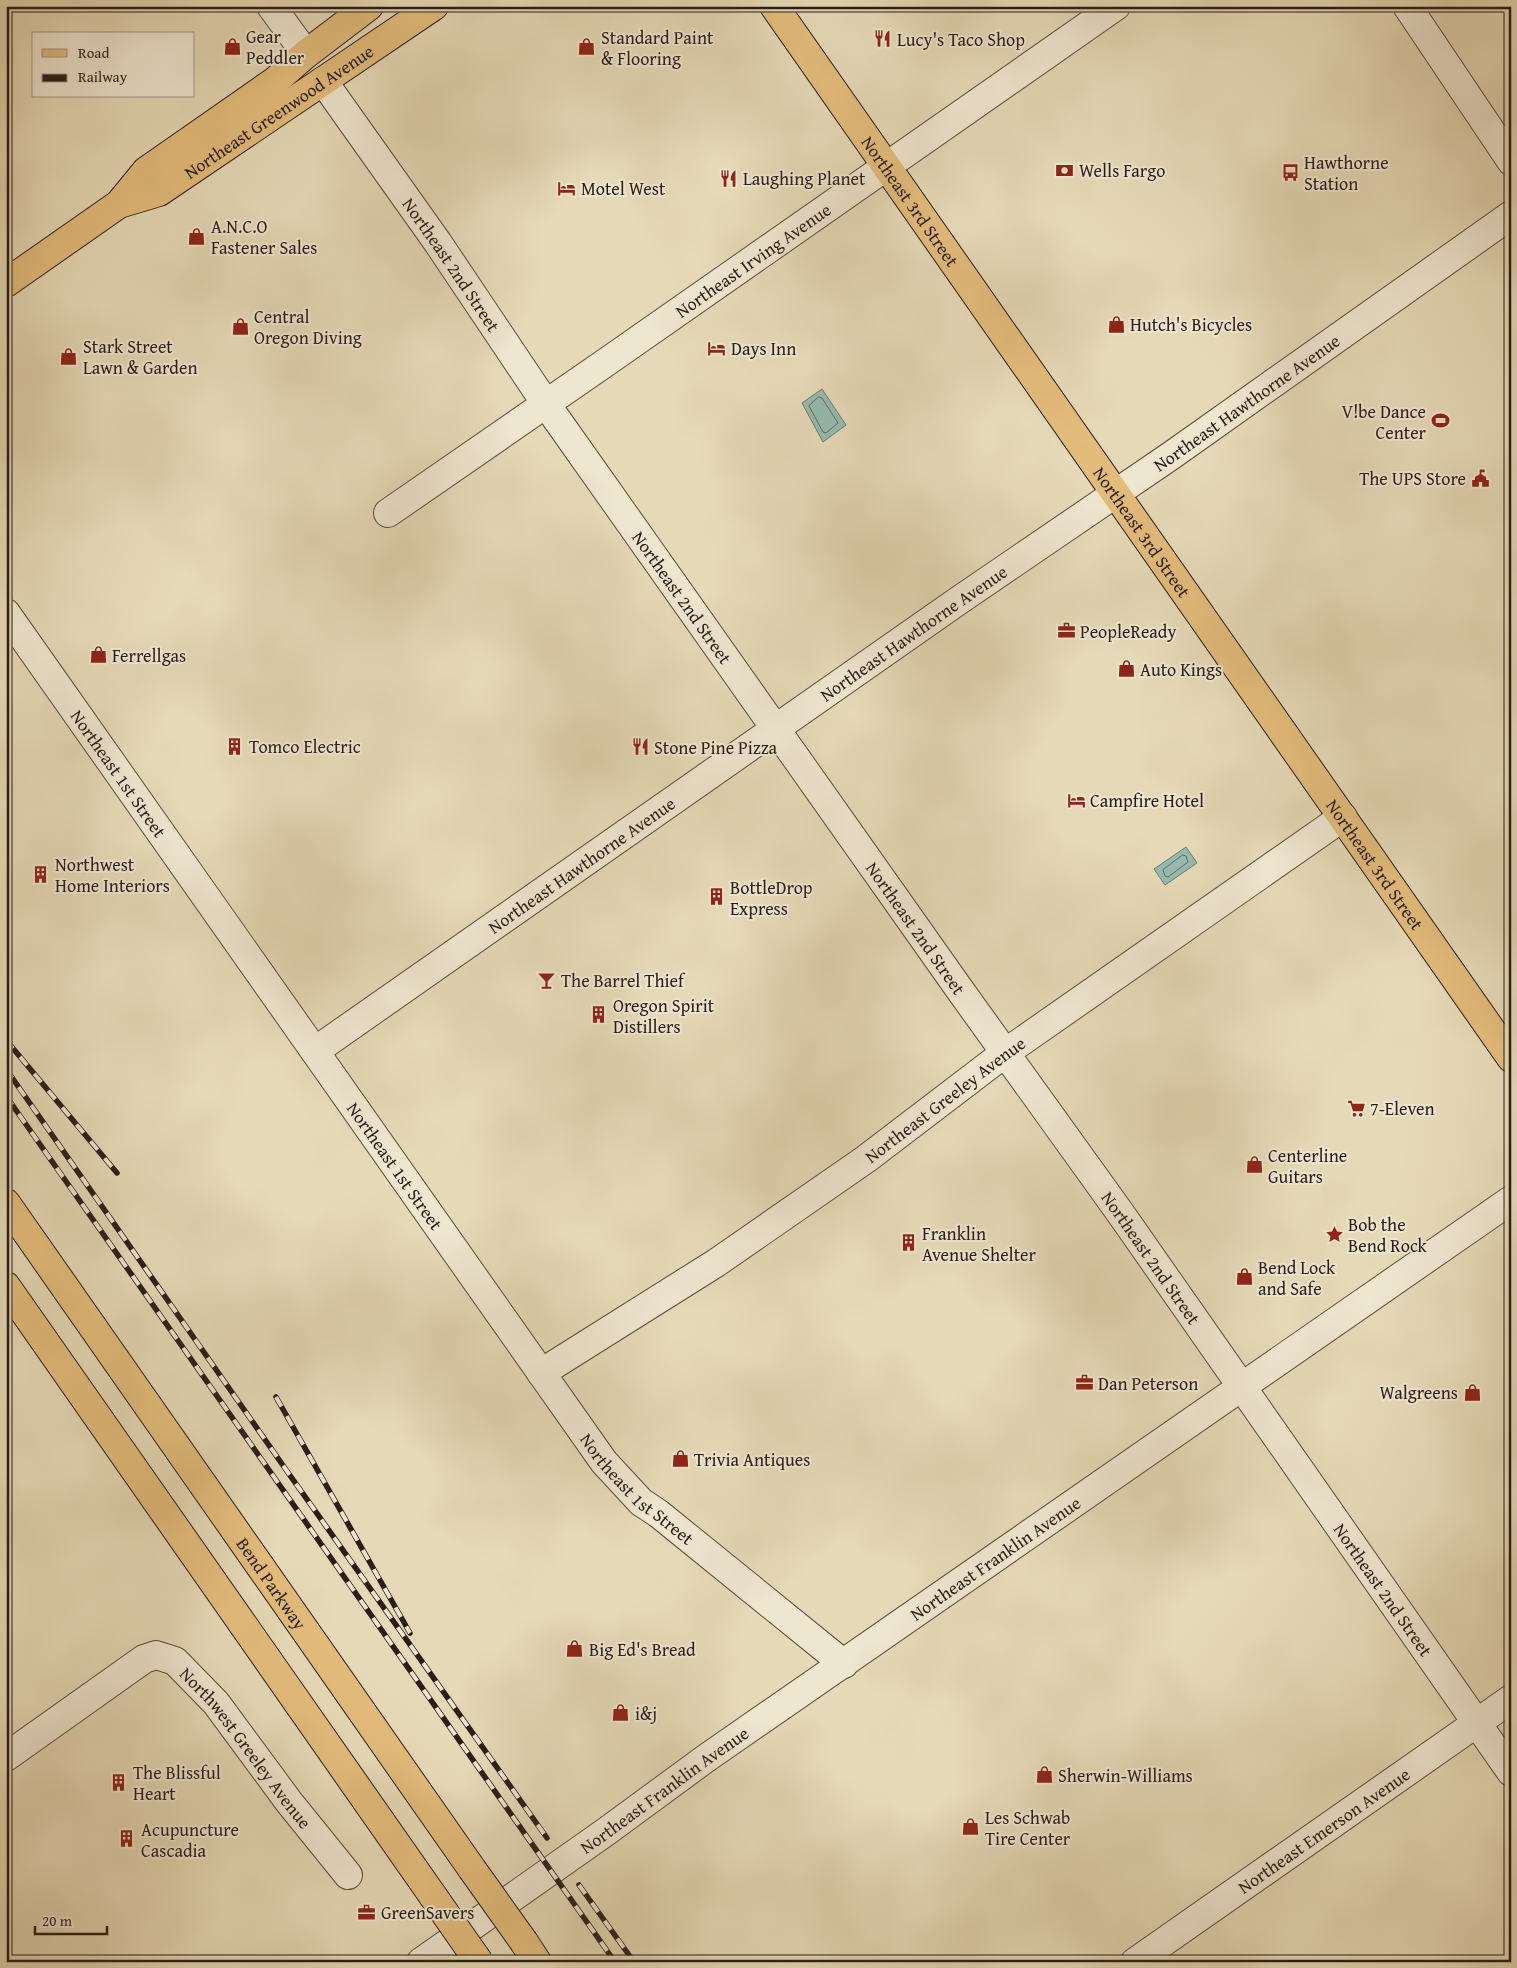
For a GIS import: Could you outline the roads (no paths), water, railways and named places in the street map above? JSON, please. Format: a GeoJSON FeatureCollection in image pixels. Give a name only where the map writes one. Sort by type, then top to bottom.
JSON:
{"type":"FeatureCollection","features":[{"type":"Feature","properties":{"kind":"main road","name":"Northeast Greenwood Avenue"},"geometry":{"type":"LineString","coordinates":[[6,283],[118,204],[146,171],[275,81],[306,54],[369,6]]}},
{"type":"Feature","properties":{"kind":"main road","name":"Northeast Greenwood Avenue"},"geometry":{"type":"LineString","coordinates":[[118,204],[159,192],[434,6]]}},
{"type":"Feature","properties":{"kind":"main road","name":"Northeast 3rd Street"},"geometry":{"type":"LineString","coordinates":[[774,6],[1511,1058]]}},
{"type":"Feature","properties":{"kind":"main road","name":"Bend Parkway"},"geometry":{"type":"LineString","coordinates":[[6,1203],[531,1952]]}},
{"type":"Feature","properties":{"kind":"main road"},"geometry":{"type":"LineString","coordinates":[[10,1296],[479,1962]]}},
{"type":"Feature","properties":{"kind":"street"},"geometry":{"type":"LineString","coordinates":[[271,6],[306,54]]}},
{"type":"Feature","properties":{"kind":"street","name":"Northeast Irving Avenue"},"geometry":{"type":"LineString","coordinates":[[388,513],[1116,6]]}},
{"type":"Feature","properties":{"kind":"street"},"geometry":{"type":"LineString","coordinates":[[1407,6],[1511,161]]}},
{"type":"Feature","properties":{"kind":"street","name":"Northeast 2nd Street"},"geometry":{"type":"LineString","coordinates":[[323,82],[438,243],[546,404],[1005,1053],[1116,1206],[1511,1772]]}},
{"type":"Feature","properties":{"kind":"street","name":"Northeast Hawthorne Avenue"},"geometry":{"type":"LineString","coordinates":[[315,1051],[1114,493],[1172,455],[1511,215]]}},
{"type":"Feature","properties":{"kind":"street","name":"Northeast 1st Street"},"geometry":{"type":"LineString","coordinates":[[6,613],[604,1462],[641,1502],[659,1514],[844,1664]]}},
{"type":"Feature","properties":{"kind":"street","name":"Northeast Greeley Avenue"},"geometry":{"type":"LineString","coordinates":[[541,1373],[716,1263],[866,1159],[1005,1053],[1343,818]]}},
{"type":"Feature","properties":{"kind":"street","name":"Northeast Franklin Avenue"},"geometry":{"type":"LineString","coordinates":[[421,1962],[607,1831],[705,1759],[1511,1200]]}},
{"type":"Feature","properties":{"kind":"street","name":"Northwest Greeley Avenue"},"geometry":{"type":"LineString","coordinates":[[6,1757],[144,1659],[156,1655],[175,1661],[216,1703],[289,1802],[348,1875]]}},
{"type":"Feature","properties":{"kind":"street","name":"Northeast Emerson Avenue"},"geometry":{"type":"LineString","coordinates":[[1135,1962],[1511,1698]]}},
{"type":"Feature","properties":{"kind":"water"},"geometry":{"type":"Polygon","coordinates":[[[822,389],[846,425],[823,442],[802,403],[822,389]]]}},
{"type":"Feature","properties":{"kind":"water"},"geometry":{"type":"Polygon","coordinates":[[[1186,847],[1197,863],[1165,885],[1154,869],[1186,847]]]}},
{"type":"Feature","properties":{"kind":"railway"},"geometry":{"type":"LineString","coordinates":[[6,1040],[117,1173]]}},
{"type":"Feature","properties":{"kind":"railway"},"geometry":{"type":"LineString","coordinates":[[6,1069],[289,1474],[547,1838]]}},
{"type":"Feature","properties":{"kind":"railway"},"geometry":{"type":"LineString","coordinates":[[6,1096],[615,1962]]}},
{"type":"Feature","properties":{"kind":"railway"},"geometry":{"type":"LineString","coordinates":[[276,1397],[410,1633]]}},
{"type":"Feature","properties":{"kind":"railway"},"geometry":{"type":"LineString","coordinates":[[579,1885],[634,1962]]}},
{"type":"Feature","properties":{"kind":"place","name":"Lucy's Taco Shop"},"geometry":{"type":"Point","coordinates":[883,39]}},
{"type":"Feature","properties":{"kind":"place","name":"Gear Peddler"},"geometry":{"type":"Point","coordinates":[232,46]}},
{"type":"Feature","properties":{"kind":"place","name":"Standard Paint & Flooring"},"geometry":{"type":"Point","coordinates":[587,47]}},
{"type":"Feature","properties":{"kind":"place","name":"Wells Fargo"},"geometry":{"type":"Point","coordinates":[1065,170]}},
{"type":"Feature","properties":{"kind":"place","name":"Hawthorne Station"},"geometry":{"type":"Point","coordinates":[1290,172]}},
{"type":"Feature","properties":{"kind":"place","name":"Laughing Planet"},"geometry":{"type":"Point","coordinates":[729,178]}},
{"type":"Feature","properties":{"kind":"place","name":"Motel West"},"geometry":{"type":"Point","coordinates":[567,188]}},
{"type":"Feature","properties":{"kind":"place","name":"A.N.C.O Fastener Sales"},"geometry":{"type":"Point","coordinates":[197,236]}},
{"type":"Feature","properties":{"kind":"place","name":"Hutch's Bicycles"},"geometry":{"type":"Point","coordinates":[1116,324]}},
{"type":"Feature","properties":{"kind":"place","name":"Central Oregon Diving"},"geometry":{"type":"Point","coordinates":[240,326]}},
{"type":"Feature","properties":{"kind":"place","name":"Days Inn"},"geometry":{"type":"Point","coordinates":[717,348]}},
{"type":"Feature","properties":{"kind":"place","name":"Stark Street Lawn & Garden"},"geometry":{"type":"Point","coordinates":[69,356]}},
{"type":"Feature","properties":{"kind":"place","name":"V!be Dance Center"},"geometry":{"type":"Point","coordinates":[1440,421]}},
{"type":"Feature","properties":{"kind":"place","name":"The UPS Store"},"geometry":{"type":"Point","coordinates":[1480,478]}},
{"type":"Feature","properties":{"kind":"place","name":"PeopleReady"},"geometry":{"type":"Point","coordinates":[1066,631]}},
{"type":"Feature","properties":{"kind":"place","name":"Ferrellgas"},"geometry":{"type":"Point","coordinates":[98,655]}},
{"type":"Feature","properties":{"kind":"place","name":"Auto Kings"},"geometry":{"type":"Point","coordinates":[1126,669]}},
{"type":"Feature","properties":{"kind":"place","name":"Tomco Electric"},"geometry":{"type":"Point","coordinates":[235,746]}},
{"type":"Feature","properties":{"kind":"place","name":"Stone Pine Pizza"},"geometry":{"type":"Point","coordinates":[640,747]}},
{"type":"Feature","properties":{"kind":"place","name":"Campfire Hotel"},"geometry":{"type":"Point","coordinates":[1076,800]}},
{"type":"Feature","properties":{"kind":"place","name":"Northwest Home Interiors"},"geometry":{"type":"Point","coordinates":[41,874]}},
{"type":"Feature","properties":{"kind":"place","name":"BottleDrop Express"},"geometry":{"type":"Point","coordinates":[716,897]}},
{"type":"Feature","properties":{"kind":"place","name":"The Barrel Thief"},"geometry":{"type":"Point","coordinates":[547,980]}},
{"type":"Feature","properties":{"kind":"place","name":"Oregon Spirit Distillers"},"geometry":{"type":"Point","coordinates":[599,1015]}},
{"type":"Feature","properties":{"kind":"place","name":"7-Eleven"},"geometry":{"type":"Point","coordinates":[1356,1108]}},
{"type":"Feature","properties":{"kind":"place","name":"Centerline Guitars"},"geometry":{"type":"Point","coordinates":[1254,1165]}},
{"type":"Feature","properties":{"kind":"place","name":"Bob the Bend Rock"},"geometry":{"type":"Point","coordinates":[1334,1234]}},
{"type":"Feature","properties":{"kind":"place","name":"Franklin Avenue Shelter"},"geometry":{"type":"Point","coordinates":[908,1243]}},
{"type":"Feature","properties":{"kind":"place","name":"Bend Lock and Safe"},"geometry":{"type":"Point","coordinates":[1244,1277]}},
{"type":"Feature","properties":{"kind":"place","name":"Dan Peterson"},"geometry":{"type":"Point","coordinates":[1084,1383]}},
{"type":"Feature","properties":{"kind":"place","name":"Walgreens"},"geometry":{"type":"Point","coordinates":[1472,1392]}},
{"type":"Feature","properties":{"kind":"place","name":"Trivia Antiques"},"geometry":{"type":"Point","coordinates":[680,1459]}},
{"type":"Feature","properties":{"kind":"place","name":"Big Ed's Bread"},"geometry":{"type":"Point","coordinates":[575,1649]}},
{"type":"Feature","properties":{"kind":"place","name":"i&j"},"geometry":{"type":"Point","coordinates":[621,1713]}},
{"type":"Feature","properties":{"kind":"place","name":"Sherwin-Williams"},"geometry":{"type":"Point","coordinates":[1044,1775]}},
{"type":"Feature","properties":{"kind":"place","name":"The Blissful Heart"},"geometry":{"type":"Point","coordinates":[119,1782]}},
{"type":"Feature","properties":{"kind":"place","name":"Les Schwab Tire Center"},"geometry":{"type":"Point","coordinates":[971,1827]}},
{"type":"Feature","properties":{"kind":"place","name":"Acupuncture Cascadia"},"geometry":{"type":"Point","coordinates":[127,1839]}},
{"type":"Feature","properties":{"kind":"place","name":"GreenSavers"},"geometry":{"type":"Point","coordinates":[367,1912]}}]}
